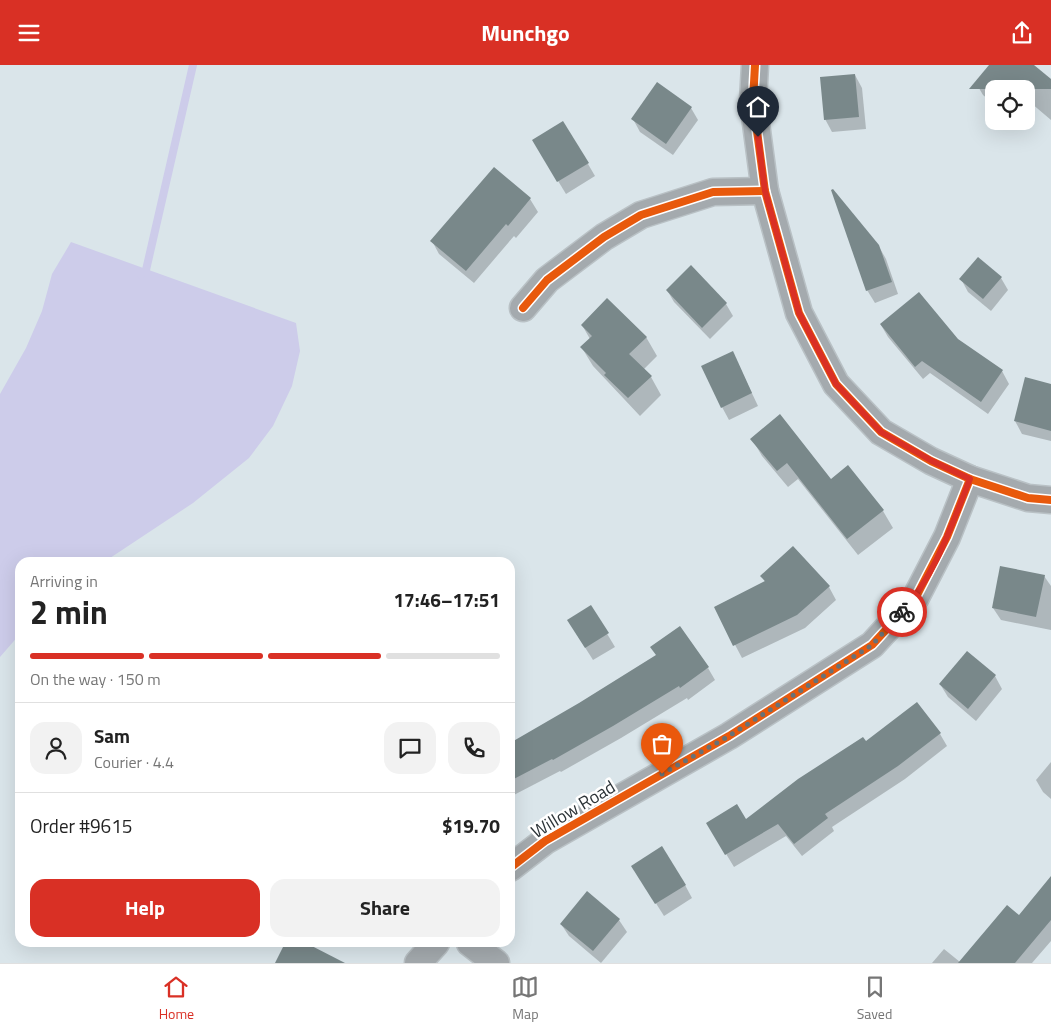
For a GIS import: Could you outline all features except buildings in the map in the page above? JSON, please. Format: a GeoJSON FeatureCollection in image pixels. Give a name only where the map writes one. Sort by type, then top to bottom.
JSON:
{"type":"FeatureCollection","features":[{"type":"Feature","properties":{"kind":"street"},"geometry":{"type":"LineString","coordinates":[[755,65],[752,101],[765,191],[799,313],[836,384],[881,432],[932,461],[970,479],[1028,498],[1051,500]]}},
{"type":"Feature","properties":{"kind":"street"},"geometry":{"type":"LineString","coordinates":[[523,308],[547,280],[604,237],[641,215],[713,192],[765,191]]}},
{"type":"Feature","properties":{"kind":"street","name":"Willow Road"},"geometry":{"type":"LineString","coordinates":[[515,864],[545,841],[729,736],[872,645],[916,597],[947,537],[970,479]]}},
{"type":"Feature","properties":{"kind":"street"},"geometry":{"type":"LineString","coordinates":[[418,963],[432,947]]}},
{"type":"Feature","properties":{"kind":"street"},"geometry":{"type":"LineString","coordinates":[[475,947],[496,963]]}},
{"type":"Feature","properties":{"kind":"water"},"geometry":{"type":"Polygon","coordinates":[[[71,242],[296,323],[300,351],[292,386],[273,426],[249,458],[193,503],[112,557],[15,557],[15,640],[0,657],[0,394],[26,348],[42,311],[52,274],[71,242]]]}},
{"type":"Feature","properties":{"kind":"waterway"},"geometry":{"type":"LineString","coordinates":[[141,275],[146,270],[193,65]]}},
{"type":"Feature","properties":{"kind":"cycle path"},"geometry":{"type":"LineString","coordinates":[[755,65],[753,101],[765,191],[799,313],[836,384],[881,432],[931,461],[970,479],[1028,498],[1051,500]]}},
{"type":"Feature","properties":{"kind":"cycle path"},"geometry":{"type":"LineString","coordinates":[[523,308],[547,280],[604,237],[641,215],[713,192],[765,191]]}},
{"type":"Feature","properties":{"kind":"cycle path"},"geometry":{"type":"LineString","coordinates":[[515,864],[545,841],[729,736],[872,645],[916,597],[947,537],[970,479]]}},
{"type":"Feature","properties":{"kind":"way so far"},"geometry":{"type":"LineString","coordinates":[[662,774],[729,736],[872,645],[902,612]]}},
{"type":"Feature","properties":{"kind":"route"},"geometry":{"type":"LineString","coordinates":[[758,137],[765,191],[799,313],[836,384],[881,432],[932,461],[970,479],[947,537],[916,597],[902,612]]}}]}
